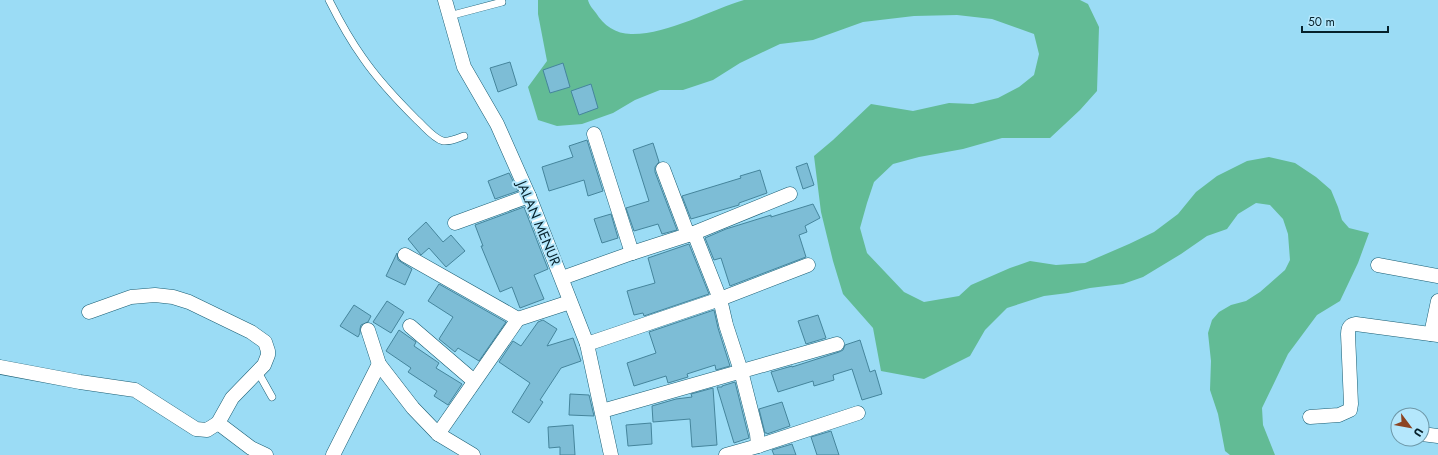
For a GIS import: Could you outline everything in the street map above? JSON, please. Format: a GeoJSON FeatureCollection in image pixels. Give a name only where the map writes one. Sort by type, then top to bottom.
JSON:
{"type":"FeatureCollection","features":[{"type":"Feature","properties":{"kind":"street","name":"JALAN MENUR"},"geometry":{"type":"LineString","coordinates":[[445,0],[464,66],[497,124],[529,196],[587,344],[611,455]]}},
{"type":"Feature","properties":{"kind":"street"},"geometry":{"type":"LineString","coordinates":[[594,134],[632,253]]}},
{"type":"Feature","properties":{"kind":"street"},"geometry":{"type":"LineString","coordinates":[[663,170],[720,298],[726,325],[741,371],[757,434],[758,446]]}},
{"type":"Feature","properties":{"kind":"street"},"geometry":{"type":"LineString","coordinates":[[562,278],[691,234],[790,194]]}},
{"type":"Feature","properties":{"kind":"street"},"geometry":{"type":"LineString","coordinates":[[454,223],[529,196]]}},
{"type":"Feature","properties":{"kind":"street"},"geometry":{"type":"LineString","coordinates":[[405,254],[518,319]]}},
{"type":"Feature","properties":{"kind":"street"},"geometry":{"type":"LineString","coordinates":[[587,344],[720,298],[808,265]]}},
{"type":"Feature","properties":{"kind":"street"},"geometry":{"type":"LineString","coordinates":[[1378,265],[1438,276]]}},
{"type":"Feature","properties":{"kind":"street"},"geometry":{"type":"LineString","coordinates":[[0,367],[80,382],[130,388],[142,393],[196,429],[207,430],[218,423],[232,398],[264,365],[268,355],[267,346],[262,339],[251,332],[177,298],[155,295],[131,297],[89,312]]}},
{"type":"Feature","properties":{"kind":"street"},"geometry":{"type":"LineString","coordinates":[[1310,417],[1339,415],[1350,410],[1348,328],[1351,325],[1356,324],[1434,335],[1438,301]]}},
{"type":"Feature","properties":{"kind":"street"},"geometry":{"type":"LineString","coordinates":[[438,434],[518,319],[570,302]]}},
{"type":"Feature","properties":{"kind":"street"},"geometry":{"type":"LineString","coordinates":[[410,326],[474,381]]}},
{"type":"Feature","properties":{"kind":"street"},"geometry":{"type":"LineString","coordinates":[[368,330],[379,364],[413,408],[457,451],[473,455]]}},
{"type":"Feature","properties":{"kind":"street"},"geometry":{"type":"LineString","coordinates":[[602,411],[838,344]]}},
{"type":"Feature","properties":{"kind":"street"},"geometry":{"type":"LineString","coordinates":[[333,455],[379,364]]}},
{"type":"Feature","properties":{"kind":"street"},"geometry":{"type":"LineString","coordinates":[[726,455],[858,413]]}},
{"type":"Feature","properties":{"kind":"street"},"geometry":{"type":"LineString","coordinates":[[218,423],[251,448],[266,455]]}},
{"type":"Feature","properties":{"kind":"lane"},"geometry":{"type":"LineString","coordinates":[[329,0],[363,59],[402,105],[431,133],[441,140],[450,141],[464,136]]}},
{"type":"Feature","properties":{"kind":"lane"},"geometry":{"type":"LineString","coordinates":[[449,16],[502,2]]}},
{"type":"Feature","properties":{"kind":"lane"},"geometry":{"type":"LineString","coordinates":[[258,372],[272,397]]}},
{"type":"Feature","properties":{"kind":"shaded area"},"geometry":{"type":"Polygon","coordinates":[[[538,0],[588,0],[591,7],[606,25],[615,31],[625,34],[659,31],[744,0],[1080,0],[1088,4],[1099,27],[1097,91],[1080,110],[1050,138],[1002,138],[963,149],[919,157],[893,164],[874,182],[867,203],[860,228],[867,253],[904,292],[924,302],[959,296],[971,285],[1030,261],[1056,265],[1085,263],[1129,244],[1154,232],[1178,214],[1196,192],[1217,176],[1247,161],[1269,157],[1295,163],[1316,177],[1331,190],[1342,220],[1349,228],[1369,233],[1358,263],[1340,301],[1317,315],[1288,354],[1262,408],[1263,425],[1275,455],[1230,455],[1225,451],[1218,414],[1210,390],[1211,361],[1208,333],[1212,320],[1219,312],[1231,305],[1246,301],[1260,292],[1285,270],[1290,260],[1288,234],[1283,219],[1270,205],[1256,203],[1238,214],[1227,229],[1207,236],[1143,277],[1123,284],[1044,296],[1007,308],[985,330],[970,356],[924,379],[881,371],[873,328],[843,294],[821,212],[814,156],[871,104],[913,111],[949,103],[973,104],[998,98],[1019,87],[1034,75],[1039,54],[1034,34],[992,19],[957,15],[914,16],[863,22],[813,40],[780,44],[740,63],[713,80],[683,90],[660,90],[635,100],[613,113],[582,124],[557,126],[538,120],[528,87],[547,61],[538,14],[538,0]]]}},
{"type":"Feature","properties":{"kind":"building"},"geometry":{"type":"Polygon","coordinates":[[[510,62],[517,85],[498,92],[490,68],[510,62]]]}},
{"type":"Feature","properties":{"kind":"building"},"geometry":{"type":"Polygon","coordinates":[[[563,63],[570,87],[550,93],[543,70],[563,63]]]}},
{"type":"Feature","properties":{"kind":"building"},"geometry":{"type":"Polygon","coordinates":[[[591,84],[598,108],[579,115],[571,91],[591,84]]]}},
{"type":"Feature","properties":{"kind":"building"},"geometry":{"type":"Polygon","coordinates":[[[587,140],[603,191],[588,196],[584,180],[549,191],[542,167],[573,157],[569,146],[587,140]]]}},
{"type":"Feature","properties":{"kind":"building"},"geometry":{"type":"Polygon","coordinates":[[[653,143],[659,162],[655,167],[655,172],[677,230],[662,234],[658,224],[634,231],[626,208],[649,201],[633,150],[653,143]]]}},
{"type":"Feature","properties":{"kind":"building"},"geometry":{"type":"Polygon","coordinates":[[[807,163],[814,185],[803,189],[796,167],[807,163]]]}},
{"type":"Feature","properties":{"kind":"building"},"geometry":{"type":"Polygon","coordinates":[[[760,170],[767,193],[739,203],[739,205],[691,219],[682,196],[741,178],[740,176],[760,170]]]}},
{"type":"Feature","properties":{"kind":"building"},"geometry":{"type":"Polygon","coordinates":[[[509,173],[518,191],[495,199],[488,181],[509,173]]]}},
{"type":"Feature","properties":{"kind":"building"},"geometry":{"type":"Polygon","coordinates":[[[813,204],[820,218],[805,226],[807,232],[799,235],[806,257],[730,286],[721,258],[714,260],[705,238],[726,229],[813,204]]]}},
{"type":"Feature","properties":{"kind":"building"},"geometry":{"type":"Polygon","coordinates":[[[524,207],[548,269],[534,275],[544,299],[520,308],[512,287],[500,292],[481,246],[483,246],[475,225],[524,207]]]}},
{"type":"Feature","properties":{"kind":"building"},"geometry":{"type":"Polygon","coordinates":[[[611,214],[618,238],[602,243],[594,219],[611,214]]]}},
{"type":"Feature","properties":{"kind":"building"},"geometry":{"type":"Polygon","coordinates":[[[426,222],[443,242],[451,235],[465,251],[446,267],[429,248],[421,255],[408,239],[426,222]]]}},
{"type":"Feature","properties":{"kind":"building"},"geometry":{"type":"Polygon","coordinates":[[[689,244],[709,294],[644,316],[643,313],[634,315],[627,291],[655,283],[648,258],[689,244]]]}},
{"type":"Feature","properties":{"kind":"building"},"geometry":{"type":"Polygon","coordinates":[[[397,253],[398,260],[412,269],[405,285],[386,276],[397,253]]]}},
{"type":"Feature","properties":{"kind":"building"},"geometry":{"type":"Polygon","coordinates":[[[439,284],[506,322],[479,361],[458,348],[455,352],[439,339],[453,317],[428,301],[439,284]]]}},
{"type":"Feature","properties":{"kind":"building"},"geometry":{"type":"Polygon","coordinates":[[[387,301],[404,312],[391,333],[373,322],[387,301]]]}},
{"type":"Feature","properties":{"kind":"building"},"geometry":{"type":"Polygon","coordinates":[[[354,305],[371,316],[368,322],[361,325],[358,337],[340,326],[354,305]]]}},
{"type":"Feature","properties":{"kind":"building"},"geometry":{"type":"Polygon","coordinates":[[[714,310],[730,366],[716,370],[715,365],[687,374],[688,377],[668,383],[666,376],[634,386],[627,363],[656,353],[649,332],[714,310]]]}},
{"type":"Feature","properties":{"kind":"building"},"geometry":{"type":"Polygon","coordinates":[[[818,315],[826,338],[806,344],[798,321],[818,315]]]}},
{"type":"Feature","properties":{"kind":"building"},"geometry":{"type":"Polygon","coordinates":[[[543,320],[557,329],[547,346],[573,338],[581,361],[561,368],[540,400],[543,402],[529,423],[512,412],[530,383],[499,362],[513,341],[521,346],[538,322],[543,320]]]}},
{"type":"Feature","properties":{"kind":"building"},"geometry":{"type":"Polygon","coordinates":[[[399,330],[416,342],[414,346],[439,363],[436,368],[462,384],[448,405],[434,396],[437,391],[408,372],[411,368],[386,351],[399,330]]]}},
{"type":"Feature","properties":{"kind":"building"},"geometry":{"type":"Polygon","coordinates":[[[860,340],[870,372],[875,370],[882,394],[862,400],[852,369],[833,375],[834,380],[814,386],[813,381],[778,392],[771,372],[839,352],[843,350],[845,345],[860,340]]]}},
{"type":"Feature","properties":{"kind":"building"},"geometry":{"type":"Polygon","coordinates":[[[735,382],[749,438],[734,443],[717,387],[722,387],[735,382]]]}},
{"type":"Feature","properties":{"kind":"building"},"geometry":{"type":"Polygon","coordinates":[[[713,388],[717,445],[692,447],[690,419],[653,422],[652,406],[676,399],[692,397],[691,394],[713,388]]]}},
{"type":"Feature","properties":{"kind":"building"},"geometry":{"type":"Polygon","coordinates":[[[570,394],[589,395],[594,416],[569,415],[570,394]]]}},
{"type":"Feature","properties":{"kind":"building"},"geometry":{"type":"Polygon","coordinates":[[[782,402],[790,426],[767,434],[765,433],[759,409],[782,402]]]}},
{"type":"Feature","properties":{"kind":"building"},"geometry":{"type":"Polygon","coordinates":[[[651,423],[652,444],[628,446],[626,425],[651,423]]]}},
{"type":"Feature","properties":{"kind":"building"},"geometry":{"type":"Polygon","coordinates":[[[573,425],[575,455],[560,455],[560,447],[549,448],[548,427],[573,425]]]}},
{"type":"Feature","properties":{"kind":"building"},"geometry":{"type":"Polygon","coordinates":[[[831,431],[839,455],[817,455],[811,437],[831,431]]]}},
{"type":"Feature","properties":{"kind":"building"},"geometry":{"type":"Polygon","coordinates":[[[792,444],[796,455],[774,455],[772,450],[792,444]]]}}]}
